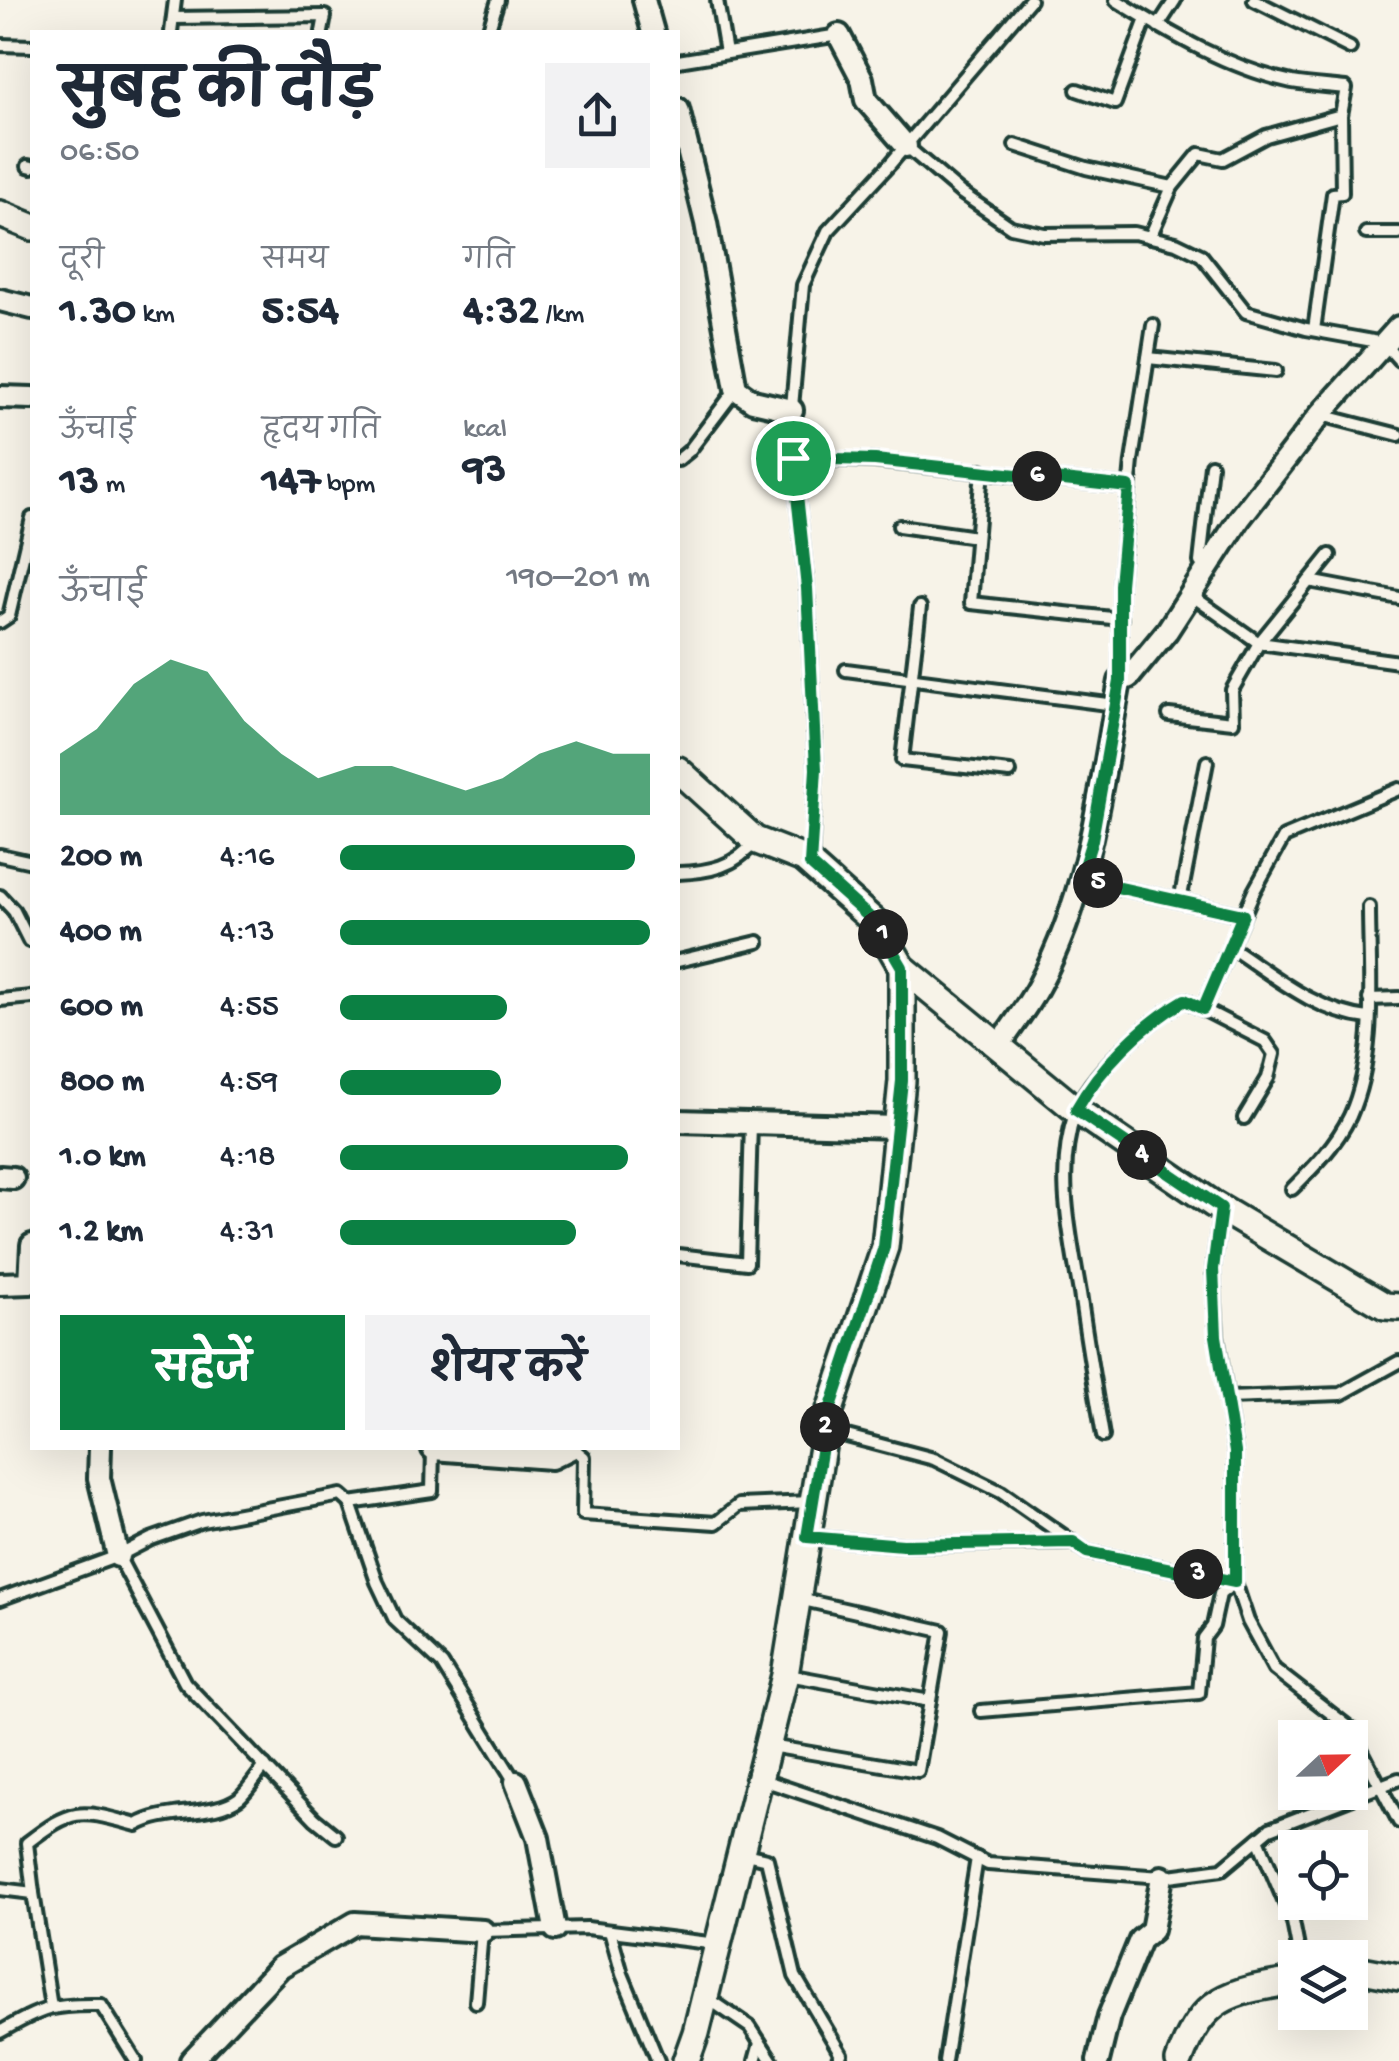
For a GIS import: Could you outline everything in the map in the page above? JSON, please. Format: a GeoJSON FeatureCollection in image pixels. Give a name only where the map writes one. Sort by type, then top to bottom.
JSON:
{"type":"FeatureCollection","features":[{"type":"Feature","properties":{"kind":"street"},"geometry":{"type":"LineString","coordinates":[[644,0],[652,30]]}},
{"type":"Feature","properties":{"kind":"street"},"geometry":{"type":"LineString","coordinates":[[839,34],[862,80],[866,100],[906,146]]}},
{"type":"Feature","properties":{"kind":"street"},"geometry":{"type":"LineString","coordinates":[[680,117],[706,223],[736,389],[753,401],[792,410]]}},
{"type":"Feature","properties":{"kind":"street"},"geometry":{"type":"LineString","coordinates":[[0,214],[30,225]]}},
{"type":"Feature","properties":{"kind":"street"},"geometry":{"type":"LineString","coordinates":[[0,300],[30,308]]}},
{"type":"Feature","properties":{"kind":"street"},"geometry":{"type":"LineString","coordinates":[[998,1047],[1040,984],[1067,924],[1092,840],[1120,681],[1129,677],[1167,631],[1240,518],[1320,415],[1399,327]]}},
{"type":"Feature","properties":{"kind":"street"},"geometry":{"type":"LineString","coordinates":[[0,397],[30,398]]}},
{"type":"Feature","properties":{"kind":"street"},"geometry":{"type":"LineString","coordinates":[[680,772],[755,840],[810,864],[877,924],[902,967],[1076,1110],[1221,1208],[1385,1306],[1399,1308]]}},
{"type":"Feature","properties":{"kind":"street"},"geometry":{"type":"LineString","coordinates":[[686,2061],[785,1675],[824,1430],[884,1247],[902,1081],[902,967]]}},
{"type":"Feature","properties":{"kind":"street"},"geometry":{"type":"LineString","coordinates":[[680,1121],[897,1127]]}},
{"type":"Feature","properties":{"kind":"street"},"geometry":{"type":"LineString","coordinates":[[0,1284],[30,1283]]}},
{"type":"Feature","properties":{"kind":"street"},"geometry":{"type":"LineString","coordinates":[[100,1450],[98,1478],[118,1556]]}},
{"type":"Feature","properties":{"kind":"street"},"geometry":{"type":"LineString","coordinates":[[457,1450],[551,1458],[568,1450]]}},
{"type":"Feature","properties":{"kind":"street"},"geometry":{"type":"LineString","coordinates":[[516,1782],[538,1838],[555,1929]]}},
{"type":"Feature","properties":{"kind":"street"},"geometry":{"type":"LineString","coordinates":[[1098,2061],[1108,2016],[1140,1940],[1152,1930],[1162,1877]]}},
{"type":"Feature","properties":{"kind":"street"},"geometry":{"type":"LineString","coordinates":[[191,2061],[280,1966],[355,1923],[483,1931]]}},
{"type":"Feature","properties":{"kind":"street"},"geometry":{"type":"LineString","coordinates":[[1368,1971],[1399,1976]]}},
{"type":"Feature","properties":{"kind":"street"},"geometry":{"type":"LineString","coordinates":[[1179,2061],[1187,2040],[1212,2004],[1244,1990],[1278,1985]]}},
{"type":"Feature","properties":{"kind":"lane"},"geometry":{"type":"LineString","coordinates":[[172,30],[175,0]]}},
{"type":"Feature","properties":{"kind":"lane"},"geometry":{"type":"LineString","coordinates":[[489,30],[498,0]]}},
{"type":"Feature","properties":{"kind":"lane"},"geometry":{"type":"LineString","coordinates":[[716,0],[726,53]]}},
{"type":"Feature","properties":{"kind":"lane"},"geometry":{"type":"LineString","coordinates":[[810,864],[815,750],[792,410],[802,285],[828,231],[1030,0]]}},
{"type":"Feature","properties":{"kind":"lane"},"geometry":{"type":"LineString","coordinates":[[1116,0],[1158,26],[1237,63],[1291,82],[1346,88],[1340,115],[1342,193],[1333,194],[1314,330]]}},
{"type":"Feature","properties":{"kind":"lane"},"geometry":{"type":"LineString","coordinates":[[1158,26],[1175,0]]}},
{"type":"Feature","properties":{"kind":"lane"},"geometry":{"type":"LineString","coordinates":[[1254,0],[1350,48]]}},
{"type":"Feature","properties":{"kind":"lane"},"geometry":{"type":"LineString","coordinates":[[173,18],[325,16],[322,30]]}},
{"type":"Feature","properties":{"kind":"lane"},"geometry":{"type":"LineString","coordinates":[[1078,90],[1115,103],[1146,19]]}},
{"type":"Feature","properties":{"kind":"lane"},"geometry":{"type":"LineString","coordinates":[[680,61],[839,34]]}},
{"type":"Feature","properties":{"kind":"lane"},"geometry":{"type":"LineString","coordinates":[[0,46],[30,46]]}},
{"type":"Feature","properties":{"kind":"lane"},"geometry":{"type":"LineString","coordinates":[[1150,237],[1172,187],[1199,154],[1223,160],[1266,136],[1340,115]]}},
{"type":"Feature","properties":{"kind":"lane"},"geometry":{"type":"LineString","coordinates":[[1015,145],[1086,168],[1172,187]]}},
{"type":"Feature","properties":{"kind":"lane"},"geometry":{"type":"LineString","coordinates":[[906,146],[960,192],[1011,227],[1044,234],[1134,233],[1176,242],[1201,255],[1246,312],[1384,343],[1399,360]]}},
{"type":"Feature","properties":{"kind":"lane"},"geometry":{"type":"LineString","coordinates":[[1366,233],[1399,233]]}},
{"type":"Feature","properties":{"kind":"lane"},"geometry":{"type":"LineString","coordinates":[[1120,681],[1120,585],[1129,487],[1153,325]]}},
{"type":"Feature","properties":{"kind":"lane"},"geometry":{"type":"LineString","coordinates":[[1148,358],[1276,372]]}},
{"type":"Feature","properties":{"kind":"lane"},"geometry":{"type":"LineString","coordinates":[[680,457],[736,389]]}},
{"type":"Feature","properties":{"kind":"lane"},"geometry":{"type":"LineString","coordinates":[[1320,415],[1399,435]]}},
{"type":"Feature","properties":{"kind":"lane"},"geometry":{"type":"LineString","coordinates":[[793,458],[875,460],[1129,487]]}},
{"type":"Feature","properties":{"kind":"lane"},"geometry":{"type":"LineString","coordinates":[[1207,568],[1200,562],[1211,465]]}},
{"type":"Feature","properties":{"kind":"lane"},"geometry":{"type":"LineString","coordinates":[[982,470],[970,603],[1121,619]]}},
{"type":"Feature","properties":{"kind":"lane"},"geometry":{"type":"LineString","coordinates":[[899,526],[976,537]]}},
{"type":"Feature","properties":{"kind":"lane"},"geometry":{"type":"LineString","coordinates":[[0,622],[10,616],[30,527]]}},
{"type":"Feature","properties":{"kind":"lane"},"geometry":{"type":"LineString","coordinates":[[1169,714],[1233,722],[1232,690],[1259,643],[1330,555]]}},
{"type":"Feature","properties":{"kind":"lane"},"geometry":{"type":"LineString","coordinates":[[1309,581],[1399,598]]}},
{"type":"Feature","properties":{"kind":"lane"},"geometry":{"type":"LineString","coordinates":[[1190,594],[1259,643],[1399,662]]}},
{"type":"Feature","properties":{"kind":"lane"},"geometry":{"type":"LineString","coordinates":[[920,607],[902,760],[1010,772]]}},
{"type":"Feature","properties":{"kind":"lane"},"geometry":{"type":"LineString","coordinates":[[846,670],[1116,705]]}},
{"type":"Feature","properties":{"kind":"lane"},"geometry":{"type":"LineString","coordinates":[[1180,901],[1206,762]]}},
{"type":"Feature","properties":{"kind":"lane"},"geometry":{"type":"LineString","coordinates":[[1203,1009],[1243,915],[1284,837],[1399,789]]}},
{"type":"Feature","properties":{"kind":"lane"},"geometry":{"type":"LineString","coordinates":[[680,873],[709,872],[745,855],[755,840]]}},
{"type":"Feature","properties":{"kind":"lane"},"geometry":{"type":"LineString","coordinates":[[0,855],[30,862]]}},
{"type":"Feature","properties":{"kind":"lane"},"geometry":{"type":"LineString","coordinates":[[1080,879],[1243,915]]}},
{"type":"Feature","properties":{"kind":"lane"},"geometry":{"type":"LineString","coordinates":[[0,896],[14,910],[29,941]]}},
{"type":"Feature","properties":{"kind":"lane"},"geometry":{"type":"LineString","coordinates":[[1292,1189],[1324,1157],[1350,1115],[1365,1064],[1368,908]]}},
{"type":"Feature","properties":{"kind":"lane"},"geometry":{"type":"LineString","coordinates":[[680,961],[758,942]]}},
{"type":"Feature","properties":{"kind":"lane"},"geometry":{"type":"LineString","coordinates":[[1230,947],[1318,1004],[1342,1015],[1368,1018]]}},
{"type":"Feature","properties":{"kind":"lane"},"geometry":{"type":"LineString","coordinates":[[0,1000],[30,998]]}},
{"type":"Feature","properties":{"kind":"lane"},"geometry":{"type":"LineString","coordinates":[[1369,1000],[1399,998]]}},
{"type":"Feature","properties":{"kind":"lane"},"geometry":{"type":"LineString","coordinates":[[1103,1436],[1067,1214],[1064,1156],[1076,1110],[1088,1087],[1163,1012],[1185,1000],[1265,1040],[1274,1054],[1268,1078],[1244,1118]]}},
{"type":"Feature","properties":{"kind":"lane"},"geometry":{"type":"LineString","coordinates":[[680,1255],[747,1263],[751,1123]]}},
{"type":"Feature","properties":{"kind":"lane"},"geometry":{"type":"LineString","coordinates":[[1221,1208],[1213,1269],[1216,1336],[1235,1452],[1235,1582],[1248,1621],[1274,1669],[1350,1728],[1399,1822]]}},
{"type":"Feature","properties":{"kind":"lane"},"geometry":{"type":"LineString","coordinates":[[1228,1398],[1340,1394],[1399,1362]]}},
{"type":"Feature","properties":{"kind":"lane"},"geometry":{"type":"LineString","coordinates":[[824,1430],[934,1459],[1000,1492],[1087,1552],[1235,1582]]}},
{"type":"Feature","properties":{"kind":"lane"},"geometry":{"type":"LineString","coordinates":[[350,1503],[432,1491],[433,1450]]}},
{"type":"Feature","properties":{"kind":"lane"},"geometry":{"type":"LineString","coordinates":[[575,1450],[584,1457],[583,1514],[716,1524],[739,1505],[812,1502]]}},
{"type":"Feature","properties":{"kind":"lane"},"geometry":{"type":"LineString","coordinates":[[0,1599],[202,1521],[340,1495],[350,1503],[377,1582],[395,1620],[442,1664],[516,1782]]}},
{"type":"Feature","properties":{"kind":"lane"},"geometry":{"type":"LineString","coordinates":[[807,1537],[903,1545],[1073,1542]]}},
{"type":"Feature","properties":{"kind":"lane"},"geometry":{"type":"LineString","coordinates":[[118,1556],[184,1683],[336,1836]]}},
{"type":"Feature","properties":{"kind":"lane"},"geometry":{"type":"LineString","coordinates":[[981,1711],[1199,1692],[1204,1638],[1214,1626],[1220,1594],[1235,1582]]}},
{"type":"Feature","properties":{"kind":"lane"},"geometry":{"type":"LineString","coordinates":[[768,1745],[918,1770],[942,1631],[798,1599]]}},
{"type":"Feature","properties":{"kind":"lane"},"geometry":{"type":"LineString","coordinates":[[785,1675],[930,1701]]}},
{"type":"Feature","properties":{"kind":"lane"},"geometry":{"type":"LineString","coordinates":[[52,2007],[27,1843],[57,1820],[84,1811],[137,1826],[148,1819],[237,1799],[265,1766]]}},
{"type":"Feature","properties":{"kind":"lane"},"geometry":{"type":"LineString","coordinates":[[758,1779],[937,1838],[988,1864],[1162,1877],[1222,1869],[1270,1830],[1399,1778]]}},
{"type":"Feature","properties":{"kind":"lane"},"geometry":{"type":"LineString","coordinates":[[1258,1838],[1293,1922],[1296,1940]]}},
{"type":"Feature","properties":{"kind":"lane"},"geometry":{"type":"LineString","coordinates":[[740,1853],[767,1859],[795,1976],[841,2054],[837,2061]]}},
{"type":"Feature","properties":{"kind":"lane"},"geometry":{"type":"LineString","coordinates":[[945,2061],[977,1858]]}},
{"type":"Feature","properties":{"kind":"lane"},"geometry":{"type":"LineString","coordinates":[[0,1889],[32,1893]]}},
{"type":"Feature","properties":{"kind":"lane"},"geometry":{"type":"LineString","coordinates":[[476,2002],[483,1931],[610,1931],[718,1944]]}},
{"type":"Feature","properties":{"kind":"lane"},"geometry":{"type":"LineString","coordinates":[[610,1931],[622,1974],[658,2061]]}},
{"type":"Feature","properties":{"kind":"lane"},"geometry":{"type":"LineString","coordinates":[[705,1996],[750,2026],[772,2061]]}},
{"type":"Feature","properties":{"kind":"lane"},"geometry":{"type":"LineString","coordinates":[[0,2032],[52,2007],[100,2005],[136,2061]]}},
{"type":"Feature","properties":{"kind":"lane"},"geometry":{"type":"LineString","coordinates":[[755,2061],[760,2043]]}},
{"type":"Feature","properties":{"kind":"route"},"geometry":{"type":"LineString","coordinates":[[793,458],[875,460],[1129,487],[1120,585],[1120,681],[1092,840],[1080,879],[1243,915],[1203,1009],[1185,1000],[1163,1012],[1088,1087],[1076,1110],[1221,1208],[1213,1269],[1216,1336],[1235,1452],[1235,1582],[1087,1552],[1073,1542],[903,1545],[807,1537],[826,1422],[884,1247],[902,1081],[902,967],[877,924],[810,864],[816,769],[807,588],[793,458]]}}]}
